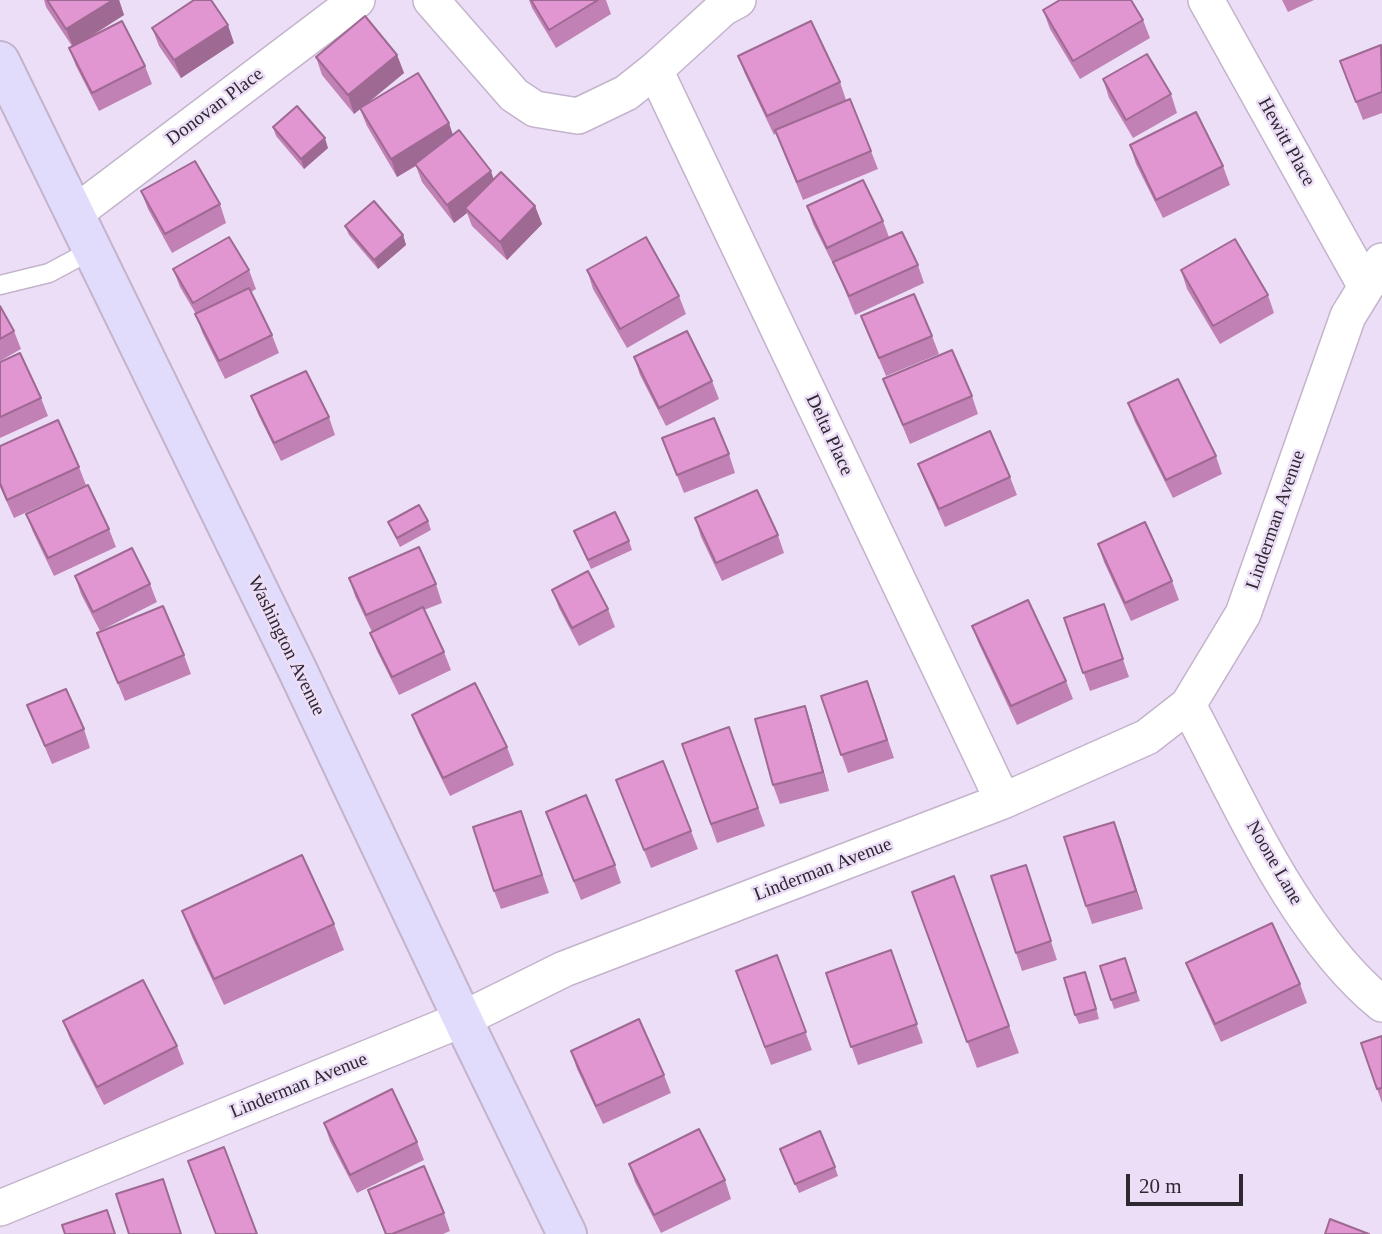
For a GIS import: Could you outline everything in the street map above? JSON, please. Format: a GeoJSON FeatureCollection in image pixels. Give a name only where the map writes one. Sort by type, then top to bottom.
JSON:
{"type":"FeatureCollection","features":[{"type":"Feature","properties":{"kind":"main road","name":"Washington Avenue"},"geometry":{"type":"LineString","coordinates":[[0,61],[296,667],[567,1234]]}},
{"type":"Feature","properties":{"kind":"street","name":"Donovan Place"},"geometry":{"type":"LineString","coordinates":[[74,214],[357,0]]}},
{"type":"Feature","properties":{"kind":"street"},"geometry":{"type":"LineString","coordinates":[[431,0],[514,95],[535,109],[578,116],[626,93],[655,71],[723,8],[738,0]]}},
{"type":"Feature","properties":{"kind":"street","name":"Hewitt Place"},"geometry":{"type":"LineString","coordinates":[[1206,0],[1374,273]]}},
{"type":"Feature","properties":{"kind":"street","name":"Delta Place"},"geometry":{"type":"LineString","coordinates":[[655,71],[1003,800]]}},
{"type":"Feature","properties":{"kind":"street","name":"Linderman Avenue"},"geometry":{"type":"LineString","coordinates":[[0,1208],[463,1019],[564,969],[1003,800],[1147,737],[1188,705],[1243,614],[1348,316],[1374,273]]}},
{"type":"Feature","properties":{"kind":"street","name":"Noone Lane"},"geometry":{"type":"LineString","coordinates":[[1188,705],[1284,885],[1328,949],[1365,991],[1382,1004]]}},
{"type":"Feature","properties":{"kind":"lane"},"geometry":{"type":"LineString","coordinates":[[0,285],[48,273],[92,250]]}},
{"type":"Feature","properties":{"kind":"building"},"geometry":{"type":"Polygon","coordinates":[[[47,0],[113,0],[66,29],[47,0]]]}},
{"type":"Feature","properties":{"kind":"building"},"geometry":{"type":"Polygon","coordinates":[[[194,0],[211,0],[228,25],[174,60],[152,28],[194,0]]]}},
{"type":"Feature","properties":{"kind":"building"},"geometry":{"type":"Polygon","coordinates":[[[531,0],[598,0],[549,30],[531,0]]]}},
{"type":"Feature","properties":{"kind":"building"},"geometry":{"type":"Polygon","coordinates":[[[1060,0],[1131,0],[1143,20],[1073,61],[1043,10],[1060,0]]]}},
{"type":"Feature","properties":{"kind":"building"},"geometry":{"type":"Polygon","coordinates":[[[365,16],[397,55],[348,95],[316,57],[365,16]]]}},
{"type":"Feature","properties":{"kind":"building"},"geometry":{"type":"Polygon","coordinates":[[[122,21],[145,66],[92,93],[69,48],[122,21]]]}},
{"type":"Feature","properties":{"kind":"building"},"geometry":{"type":"Polygon","coordinates":[[[811,21],[840,82],[767,116],[738,56],[811,21]]]}},
{"type":"Feature","properties":{"kind":"building"},"geometry":{"type":"Polygon","coordinates":[[[1381,45],[1382,92],[1356,102],[1340,61],[1381,45]]]}},
{"type":"Feature","properties":{"kind":"building"},"geometry":{"type":"Polygon","coordinates":[[[1147,54],[1171,94],[1126,120],[1103,79],[1147,54]]]}},
{"type":"Feature","properties":{"kind":"building"},"geometry":{"type":"Polygon","coordinates":[[[418,73],[449,123],[391,159],[360,108],[418,73]]]}},
{"type":"Feature","properties":{"kind":"building"},"geometry":{"type":"Polygon","coordinates":[[[850,99],[871,151],[797,182],[775,130],[850,99]]]}},
{"type":"Feature","properties":{"kind":"building"},"geometry":{"type":"Polygon","coordinates":[[[297,106],[325,138],[301,159],[273,127],[297,106]]]}},
{"type":"Feature","properties":{"kind":"building"},"geometry":{"type":"Polygon","coordinates":[[[1196,112],[1223,166],[1156,200],[1130,145],[1196,112]]]}},
{"type":"Feature","properties":{"kind":"building"},"geometry":{"type":"Polygon","coordinates":[[[459,130],[491,171],[447,205],[415,164],[459,130]]]}},
{"type":"Feature","properties":{"kind":"building"},"geometry":{"type":"Polygon","coordinates":[[[195,161],[220,204],[165,234],[141,191],[195,161]]]}},
{"type":"Feature","properties":{"kind":"building"},"geometry":{"type":"Polygon","coordinates":[[[501,172],[535,206],[500,242],[465,208],[501,172]]]}},
{"type":"Feature","properties":{"kind":"building"},"geometry":{"type":"Polygon","coordinates":[[[863,180],[883,221],[827,248],[807,206],[863,180]]]}},
{"type":"Feature","properties":{"kind":"building"},"geometry":{"type":"Polygon","coordinates":[[[374,201],[403,235],[374,260],[345,226],[374,201]]]}},
{"type":"Feature","properties":{"kind":"building"},"geometry":{"type":"Polygon","coordinates":[[[902,232],[918,265],[849,296],[833,262],[902,232]]]}},
{"type":"Feature","properties":{"kind":"building"},"geometry":{"type":"Polygon","coordinates":[[[229,237],[249,270],[193,303],[173,269],[229,237]]]}},
{"type":"Feature","properties":{"kind":"building"},"geometry":{"type":"Polygon","coordinates":[[[646,237],[679,296],[620,329],[587,270],[646,237]]]}},
{"type":"Feature","properties":{"kind":"building"},"geometry":{"type":"Polygon","coordinates":[[[1235,239],[1268,295],[1213,326],[1181,270],[1235,239]]]}},
{"type":"Feature","properties":{"kind":"building"},"geometry":{"type":"Polygon","coordinates":[[[249,288],[272,335],[219,361],[195,314],[249,288]]]}},
{"type":"Feature","properties":{"kind":"building"},"geometry":{"type":"Polygon","coordinates":[[[914,294],[932,336],[879,358],[861,316],[914,294]]]}},
{"type":"Feature","properties":{"kind":"building"},"geometry":{"type":"Polygon","coordinates":[[[0,306],[14,331],[0,339],[0,306]]]}},
{"type":"Feature","properties":{"kind":"building"},"geometry":{"type":"Polygon","coordinates":[[[687,331],[712,381],[659,408],[634,357],[687,331]]]}},
{"type":"Feature","properties":{"kind":"building"},"geometry":{"type":"Polygon","coordinates":[[[952,350],[972,396],[903,425],[883,379],[952,350]]]}},
{"type":"Feature","properties":{"kind":"building"},"geometry":{"type":"Polygon","coordinates":[[[20,353],[41,398],[0,417],[0,362],[20,353]]]}},
{"type":"Feature","properties":{"kind":"building"},"geometry":{"type":"Polygon","coordinates":[[[306,371],[329,417],[274,443],[251,396],[306,371]]]}},
{"type":"Feature","properties":{"kind":"building"},"geometry":{"type":"Polygon","coordinates":[[[1178,379],[1216,456],[1166,480],[1128,403],[1178,379]]]}},
{"type":"Feature","properties":{"kind":"building"},"geometry":{"type":"Polygon","coordinates":[[[714,418],[729,454],[677,475],[662,438],[714,418]]]}},
{"type":"Feature","properties":{"kind":"building"},"geometry":{"type":"Polygon","coordinates":[[[58,420],[79,467],[7,500],[0,483],[0,446],[58,420]]]}},
{"type":"Feature","properties":{"kind":"building"},"geometry":{"type":"Polygon","coordinates":[[[990,431],[1010,477],[939,509],[918,464],[990,431]]]}},
{"type":"Feature","properties":{"kind":"building"},"geometry":{"type":"Polygon","coordinates":[[[88,485],[109,529],[48,558],[26,514],[88,485]]]}},
{"type":"Feature","properties":{"kind":"building"},"geometry":{"type":"Polygon","coordinates":[[[757,490],[778,535],[716,563],[695,518],[757,490]]]}},
{"type":"Feature","properties":{"kind":"building"},"geometry":{"type":"Polygon","coordinates":[[[419,505],[428,521],[397,538],[388,522],[419,505]]]}},
{"type":"Feature","properties":{"kind":"building"},"geometry":{"type":"Polygon","coordinates":[[[615,512],[629,541],[588,560],[574,531],[615,512]]]}},
{"type":"Feature","properties":{"kind":"building"},"geometry":{"type":"Polygon","coordinates":[[[1145,522],[1172,581],[1125,603],[1098,544],[1145,522]]]}},
{"type":"Feature","properties":{"kind":"building"},"geometry":{"type":"Polygon","coordinates":[[[419,547],[436,584],[366,615],[349,578],[419,547]]]}},
{"type":"Feature","properties":{"kind":"building"},"geometry":{"type":"Polygon","coordinates":[[[132,548],[150,584],[93,612],[75,576],[132,548]]]}},
{"type":"Feature","properties":{"kind":"building"},"geometry":{"type":"Polygon","coordinates":[[[588,571],[608,609],[572,628],[552,590],[588,571]]]}},
{"type":"Feature","properties":{"kind":"building"},"geometry":{"type":"Polygon","coordinates":[[[1028,600],[1066,681],[1011,706],[972,626],[1028,600]]]}},
{"type":"Feature","properties":{"kind":"building"},"geometry":{"type":"Polygon","coordinates":[[[1104,604],[1123,659],[1083,673],[1064,618],[1104,604]]]}},
{"type":"Feature","properties":{"kind":"building"},"geometry":{"type":"Polygon","coordinates":[[[163,606],[184,655],[118,683],[97,633],[163,606]]]}},
{"type":"Feature","properties":{"kind":"building"},"geometry":{"type":"Polygon","coordinates":[[[423,607],[444,652],[392,677],[370,633],[423,607]]]}},
{"type":"Feature","properties":{"kind":"building"},"geometry":{"type":"Polygon","coordinates":[[[867,681],[887,740],[841,755],[821,696],[867,681]]]}},
{"type":"Feature","properties":{"kind":"building"},"geometry":{"type":"Polygon","coordinates":[[[475,683],[507,747],[443,778],[412,715],[475,683]]]}},
{"type":"Feature","properties":{"kind":"building"},"geometry":{"type":"Polygon","coordinates":[[[66,689],[84,729],[45,746],[27,705],[66,689]]]}},
{"type":"Feature","properties":{"kind":"building"},"geometry":{"type":"Polygon","coordinates":[[[805,706],[823,772],[773,785],[755,719],[805,706]]]}},
{"type":"Feature","properties":{"kind":"building"},"geometry":{"type":"Polygon","coordinates":[[[729,727],[758,808],[711,824],[682,744],[729,727]]]}},
{"type":"Feature","properties":{"kind":"building"},"geometry":{"type":"Polygon","coordinates":[[[663,761],[691,831],[644,850],[616,780],[663,761]]]}},
{"type":"Feature","properties":{"kind":"building"},"geometry":{"type":"Polygon","coordinates":[[[586,795],[615,865],[574,881],[546,812],[586,795]]]}},
{"type":"Feature","properties":{"kind":"building"},"geometry":{"type":"Polygon","coordinates":[[[521,811],[542,875],[494,891],[473,827],[521,811]]]}},
{"type":"Feature","properties":{"kind":"building"},"geometry":{"type":"Polygon","coordinates":[[[1114,822],[1136,891],[1086,906],[1064,837],[1114,822]]]}},
{"type":"Feature","properties":{"kind":"building"},"geometry":{"type":"Polygon","coordinates":[[[302,855],[334,924],[214,979],[182,911],[302,855]]]}},
{"type":"Feature","properties":{"kind":"building"},"geometry":{"type":"Polygon","coordinates":[[[1026,865],[1051,941],[1016,953],[991,876],[1026,865]]]}},
{"type":"Feature","properties":{"kind":"building"},"geometry":{"type":"Polygon","coordinates":[[[954,876],[1009,1026],[967,1042],[912,892],[954,876]]]}},
{"type":"Feature","properties":{"kind":"building"},"geometry":{"type":"Polygon","coordinates":[[[1272,923],[1300,984],[1215,1024],[1186,963],[1272,923]]]}},
{"type":"Feature","properties":{"kind":"building"},"geometry":{"type":"Polygon","coordinates":[[[891,950],[917,1024],[851,1047],[826,973],[891,950]]]}},
{"type":"Feature","properties":{"kind":"building"},"geometry":{"type":"Polygon","coordinates":[[[777,955],[806,1032],[765,1047],[736,971],[777,955]]]}},
{"type":"Feature","properties":{"kind":"building"},"geometry":{"type":"Polygon","coordinates":[[[1125,958],[1136,992],[1111,1000],[1100,966],[1125,958]]]}},
{"type":"Feature","properties":{"kind":"building"},"geometry":{"type":"Polygon","coordinates":[[[1085,972],[1096,1009],[1075,1015],[1064,978],[1085,972]]]}},
{"type":"Feature","properties":{"kind":"building"},"geometry":{"type":"Polygon","coordinates":[[[143,980],[177,1046],[97,1087],[63,1021],[143,980]]]}},
{"type":"Feature","properties":{"kind":"building"},"geometry":{"type":"Polygon","coordinates":[[[639,1019],[664,1075],[596,1106],[571,1051],[639,1019]]]}},
{"type":"Feature","properties":{"kind":"building"},"geometry":{"type":"Polygon","coordinates":[[[1382,1036],[1382,1088],[1377,1089],[1361,1043],[1382,1036]]]}},
{"type":"Feature","properties":{"kind":"building"},"geometry":{"type":"Polygon","coordinates":[[[392,1089],[417,1142],[350,1175],[324,1123],[392,1089]]]}},
{"type":"Feature","properties":{"kind":"building"},"geometry":{"type":"Polygon","coordinates":[[[699,1129],[725,1180],[654,1215],[629,1164],[699,1129]]]}},
{"type":"Feature","properties":{"kind":"building"},"geometry":{"type":"Polygon","coordinates":[[[820,1131],[835,1167],[795,1184],[780,1149],[820,1131]]]}},
{"type":"Feature","properties":{"kind":"building"},"geometry":{"type":"Polygon","coordinates":[[[224,1147],[257,1234],[216,1234],[188,1161],[224,1147]]]}},
{"type":"Feature","properties":{"kind":"building"},"geometry":{"type":"Polygon","coordinates":[[[424,1166],[444,1213],[386,1234],[368,1190],[424,1166]]]}},
{"type":"Feature","properties":{"kind":"building"},"geometry":{"type":"Polygon","coordinates":[[[163,1179],[181,1234],[129,1234],[116,1194],[163,1179]]]}},
{"type":"Feature","properties":{"kind":"building"},"geometry":{"type":"Polygon","coordinates":[[[107,1210],[115,1234],[65,1234],[62,1225],[107,1210]]]}},
{"type":"Feature","properties":{"kind":"building"},"geometry":{"type":"Polygon","coordinates":[[[1330,1219],[1369,1234],[1325,1234],[1330,1219]]]}}]}
